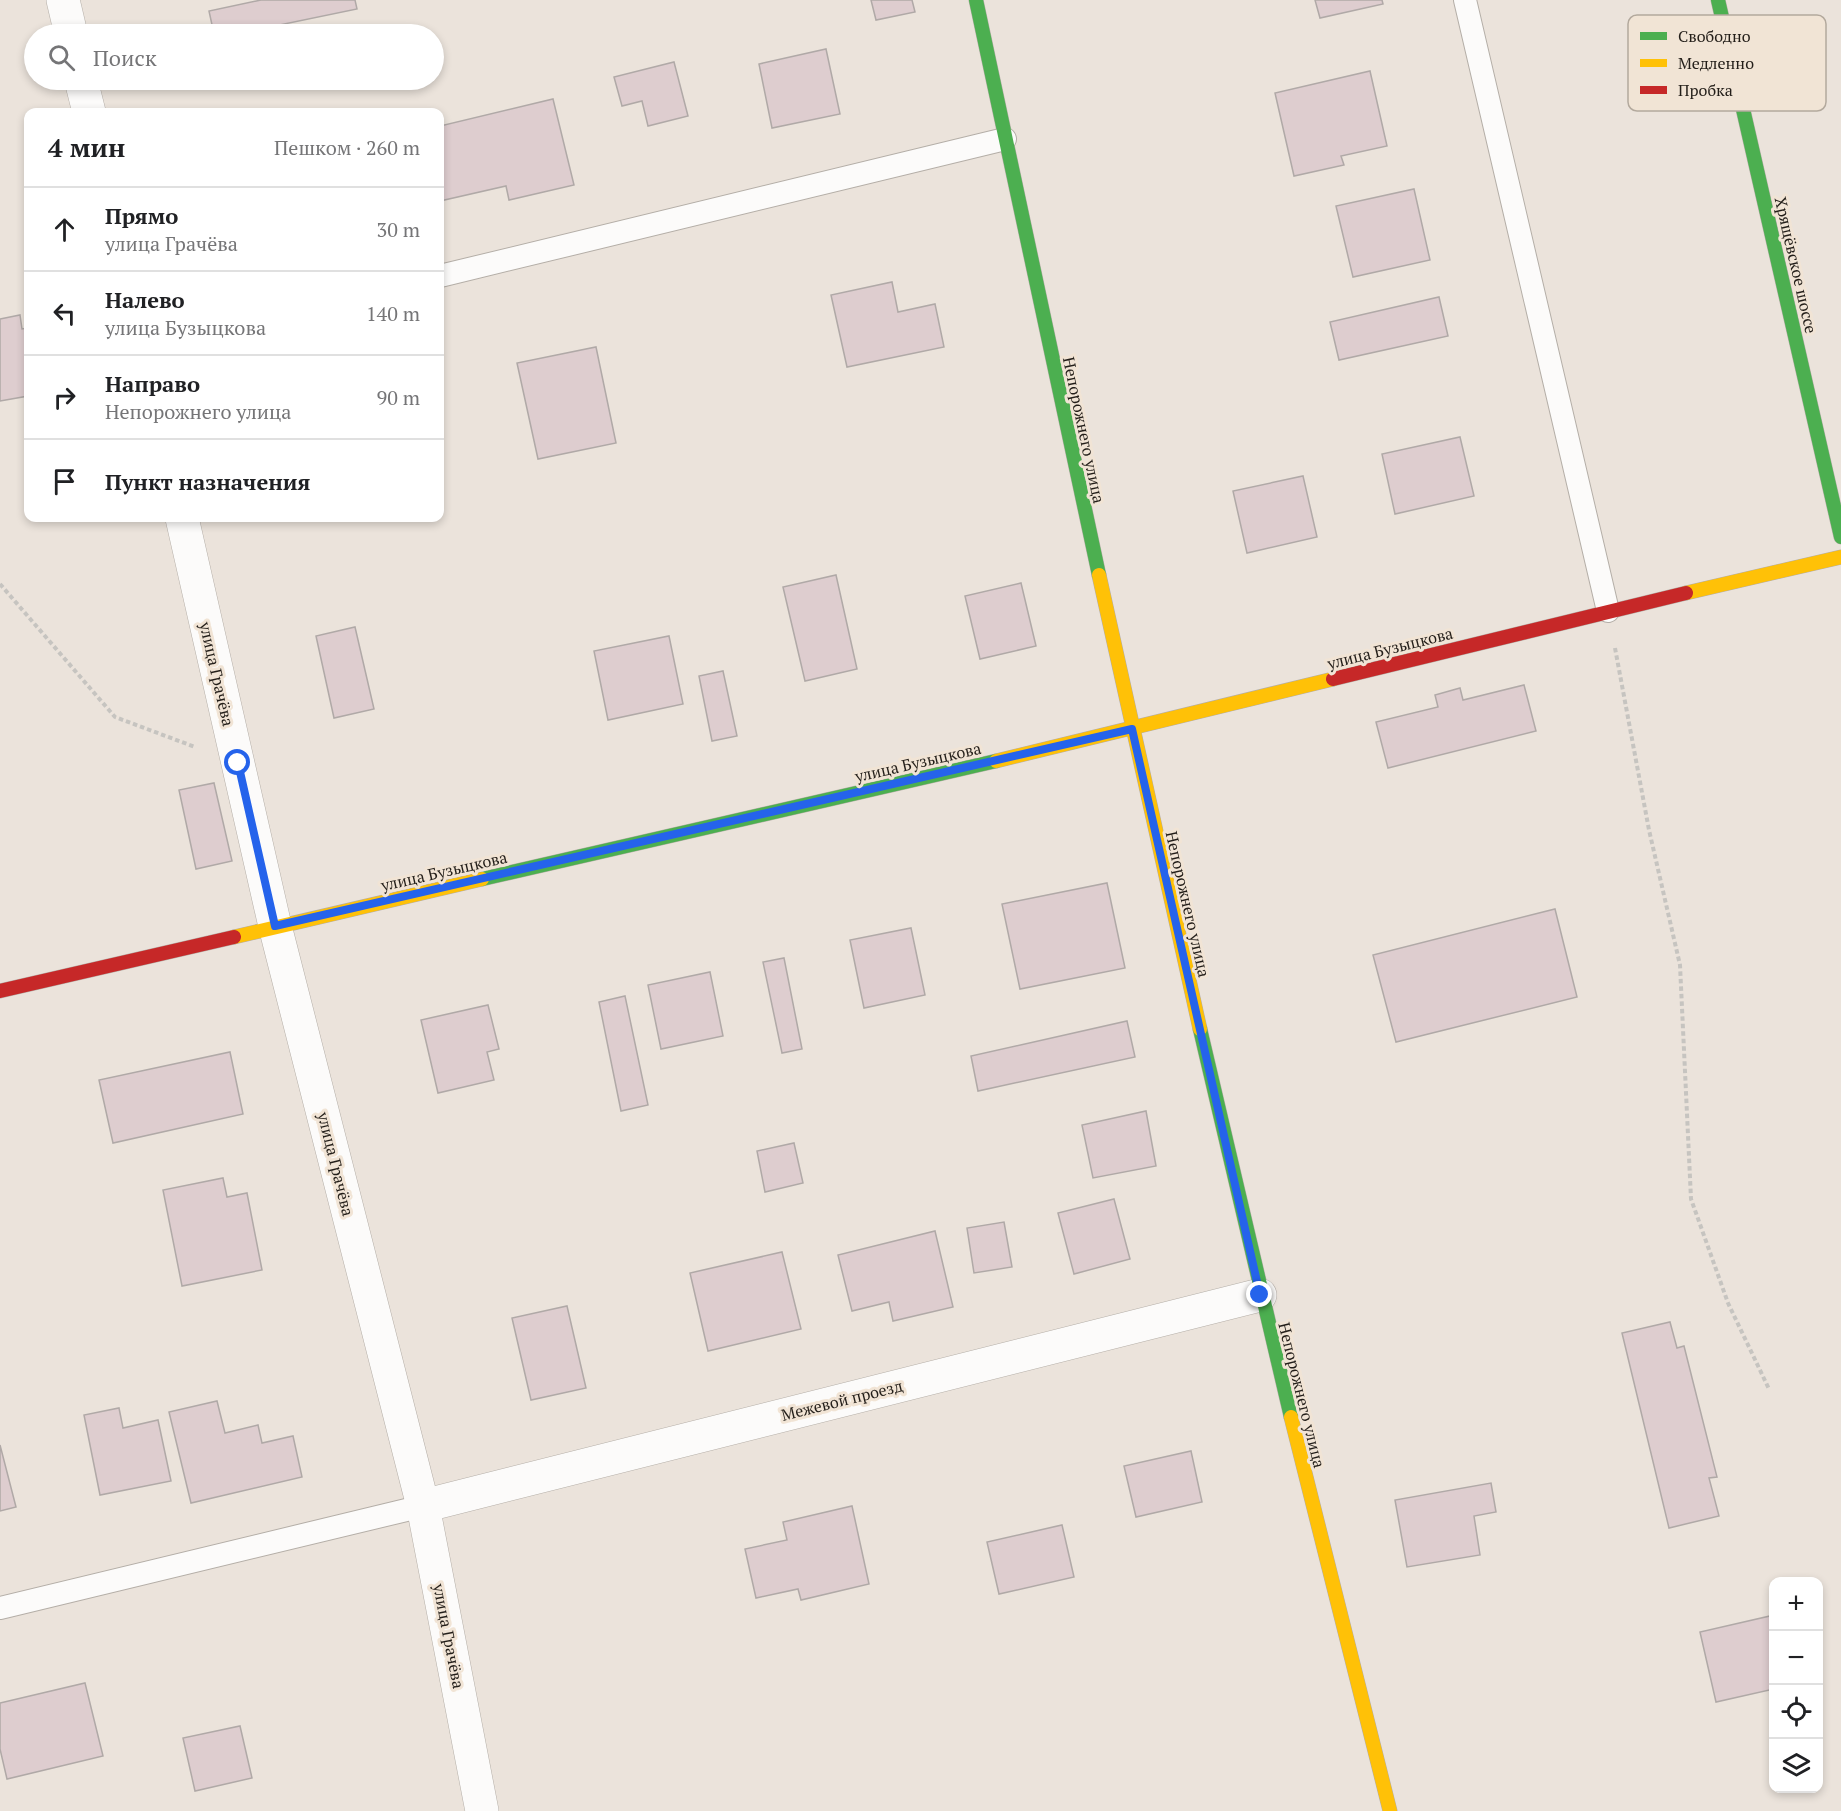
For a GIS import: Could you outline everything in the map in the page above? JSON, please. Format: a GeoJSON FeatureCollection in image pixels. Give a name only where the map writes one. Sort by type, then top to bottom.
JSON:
{"type":"FeatureCollection","features":[{"type":"Feature","properties":{"kind":"street"},"geometry":{"type":"LineString","coordinates":[[63,0],[69,24]]}},
{"type":"Feature","properties":{"kind":"street","name":"Непорожнего улица"},"geometry":{"type":"LineString","coordinates":[[976,0],[1132,729],[1260,1295],[1390,1811]]}},
{"type":"Feature","properties":{"kind":"street","name":"Хрящёвское шоссе"},"geometry":{"type":"LineString","coordinates":[[1718,0],[1721,15]]}},
{"type":"Feature","properties":{"kind":"street"},"geometry":{"type":"LineString","coordinates":[[84,90],[88,108]]}},
{"type":"Feature","properties":{"kind":"street","name":"Хрящёвское шоссе"},"geometry":{"type":"LineString","coordinates":[[1743,111],[1841,537]]}},
{"type":"Feature","properties":{"kind":"street","name":"улица Грачёва"},"geometry":{"type":"LineString","coordinates":[[183,522],[275,926],[423,1506],[483,1811]]}},
{"type":"Feature","properties":{"kind":"street","name":"улица Бузыцкова"},"geometry":{"type":"LineString","coordinates":[[0,991],[1132,729],[1608,611],[1841,557]]}},
{"type":"Feature","properties":{"kind":"street","name":"Межевой проезд"},"geometry":{"type":"LineString","coordinates":[[423,1506],[1260,1295]]}},
{"type":"Feature","properties":{"kind":"lane"},"geometry":{"type":"LineString","coordinates":[[1465,0],[1608,611]]}},
{"type":"Feature","properties":{"kind":"lane"},"geometry":{"type":"LineString","coordinates":[[444,275],[1005,139]]}},
{"type":"Feature","properties":{"kind":"lane"},"geometry":{"type":"LineString","coordinates":[[0,1608],[423,1506]]}},
{"type":"Feature","properties":{"kind":"path"},"geometry":{"type":"LineString","coordinates":[[0,584],[115,717],[238,763]]}},
{"type":"Feature","properties":{"kind":"path"},"geometry":{"type":"LineString","coordinates":[[1608,611],[1649,830],[1680,965],[1691,1199],[1728,1303],[1769,1389]]}},
{"type":"Feature","properties":{"kind":"building"},"geometry":{"type":"Polygon","coordinates":[[[261,0],[355,0],[357,9],[284,24],[212,24],[209,11],[261,0]]]}},
{"type":"Feature","properties":{"kind":"building"},"geometry":{"type":"Polygon","coordinates":[[[871,0],[912,0],[915,12],[876,20],[871,0]]]}},
{"type":"Feature","properties":{"kind":"building"},"geometry":{"type":"Polygon","coordinates":[[[1315,0],[1382,0],[1383,4],[1320,18],[1315,0]]]}},
{"type":"Feature","properties":{"kind":"building"},"geometry":{"type":"Polygon","coordinates":[[[826,49],[840,114],[772,128],[759,64],[826,49]]]}},
{"type":"Feature","properties":{"kind":"building"},"geometry":{"type":"Polygon","coordinates":[[[674,62],[688,116],[648,126],[642,101],[622,106],[614,77],[674,62]]]}},
{"type":"Feature","properties":{"kind":"building"},"geometry":{"type":"Polygon","coordinates":[[[1370,71],[1387,146],[1341,156],[1344,165],[1294,176],[1275,93],[1370,71]]]}},
{"type":"Feature","properties":{"kind":"building"},"geometry":{"type":"Polygon","coordinates":[[[553,99],[574,185],[509,200],[506,186],[444,200],[444,125],[553,99]]]}},
{"type":"Feature","properties":{"kind":"building"},"geometry":{"type":"Polygon","coordinates":[[[1414,189],[1430,260],[1353,277],[1336,206],[1414,189]]]}},
{"type":"Feature","properties":{"kind":"building"},"geometry":{"type":"Polygon","coordinates":[[[892,282],[898,312],[935,304],[944,347],[847,367],[831,295],[892,282]]]}},
{"type":"Feature","properties":{"kind":"building"},"geometry":{"type":"Polygon","coordinates":[[[1439,297],[1448,336],[1339,360],[1330,322],[1439,297]]]}},
{"type":"Feature","properties":{"kind":"building"},"geometry":{"type":"Polygon","coordinates":[[[20,315],[22,329],[24,329],[24,397],[0,401],[0,319],[20,315]]]}},
{"type":"Feature","properties":{"kind":"building"},"geometry":{"type":"Polygon","coordinates":[[[596,347],[616,443],[538,459],[517,363],[596,347]]]}},
{"type":"Feature","properties":{"kind":"building"},"geometry":{"type":"Polygon","coordinates":[[[1460,437],[1474,496],[1395,514],[1382,454],[1460,437]]]}},
{"type":"Feature","properties":{"kind":"building"},"geometry":{"type":"Polygon","coordinates":[[[1303,476],[1317,537],[1247,553],[1233,491],[1303,476]]]}},
{"type":"Feature","properties":{"kind":"building"},"geometry":{"type":"Polygon","coordinates":[[[836,575],[857,669],[805,681],[783,587],[836,575]]]}},
{"type":"Feature","properties":{"kind":"building"},"geometry":{"type":"Polygon","coordinates":[[[1021,583],[1036,646],[980,659],[965,596],[1021,583]]]}},
{"type":"Feature","properties":{"kind":"building"},"geometry":{"type":"Polygon","coordinates":[[[355,627],[374,709],[334,718],[316,636],[355,627]]]}},
{"type":"Feature","properties":{"kind":"building"},"geometry":{"type":"Polygon","coordinates":[[[669,636],[683,704],[608,720],[594,651],[669,636]]]}},
{"type":"Feature","properties":{"kind":"building"},"geometry":{"type":"Polygon","coordinates":[[[723,671],[737,736],[712,741],[699,676],[723,671]]]}},
{"type":"Feature","properties":{"kind":"building"},"geometry":{"type":"Polygon","coordinates":[[[1524,685],[1536,731],[1388,768],[1376,722],[1438,707],[1435,695],[1460,688],[1463,700],[1524,685]]]}},
{"type":"Feature","properties":{"kind":"building"},"geometry":{"type":"Polygon","coordinates":[[[214,783],[232,861],[196,869],[179,790],[214,783]]]}},
{"type":"Feature","properties":{"kind":"building"},"geometry":{"type":"Polygon","coordinates":[[[1107,883],[1125,968],[1020,989],[1002,904],[1107,883]]]}},
{"type":"Feature","properties":{"kind":"building"},"geometry":{"type":"Polygon","coordinates":[[[1555,909],[1577,997],[1396,1042],[1373,955],[1555,909]]]}},
{"type":"Feature","properties":{"kind":"building"},"geometry":{"type":"Polygon","coordinates":[[[911,928],[925,995],[864,1008],[850,940],[911,928]]]}},
{"type":"Feature","properties":{"kind":"building"},"geometry":{"type":"Polygon","coordinates":[[[784,958],[802,1049],[782,1053],[763,962],[784,958]]]}},
{"type":"Feature","properties":{"kind":"building"},"geometry":{"type":"Polygon","coordinates":[[[710,972],[723,1036],[661,1049],[648,985],[710,972]]]}},
{"type":"Feature","properties":{"kind":"building"},"geometry":{"type":"Polygon","coordinates":[[[625,996],[648,1105],[621,1111],[599,1002],[625,996]]]}},
{"type":"Feature","properties":{"kind":"building"},"geometry":{"type":"Polygon","coordinates":[[[488,1005],[499,1049],[487,1052],[494,1080],[438,1093],[421,1020],[488,1005]]]}},
{"type":"Feature","properties":{"kind":"building"},"geometry":{"type":"Polygon","coordinates":[[[1127,1021],[1135,1057],[978,1091],[971,1056],[1127,1021]]]}},
{"type":"Feature","properties":{"kind":"building"},"geometry":{"type":"Polygon","coordinates":[[[230,1052],[243,1114],[113,1143],[99,1080],[230,1052]]]}},
{"type":"Feature","properties":{"kind":"building"},"geometry":{"type":"Polygon","coordinates":[[[1146,1111],[1156,1166],[1093,1178],[1082,1125],[1146,1111]]]}},
{"type":"Feature","properties":{"kind":"building"},"geometry":{"type":"Polygon","coordinates":[[[794,1143],[803,1183],[765,1192],[757,1151],[794,1143]]]}},
{"type":"Feature","properties":{"kind":"building"},"geometry":{"type":"Polygon","coordinates":[[[223,1178],[227,1197],[247,1193],[262,1270],[182,1286],[163,1190],[223,1178]]]}},
{"type":"Feature","properties":{"kind":"building"},"geometry":{"type":"Polygon","coordinates":[[[1114,1199],[1130,1259],[1074,1274],[1058,1213],[1114,1199]]]}},
{"type":"Feature","properties":{"kind":"building"},"geometry":{"type":"Polygon","coordinates":[[[1004,1222],[1012,1267],[974,1273],[967,1228],[1004,1222]]]}},
{"type":"Feature","properties":{"kind":"building"},"geometry":{"type":"Polygon","coordinates":[[[935,1231],[953,1307],[893,1321],[889,1302],[852,1311],[838,1255],[935,1231]]]}},
{"type":"Feature","properties":{"kind":"building"},"geometry":{"type":"Polygon","coordinates":[[[782,1252],[801,1329],[708,1351],[690,1273],[782,1252]]]}},
{"type":"Feature","properties":{"kind":"building"},"geometry":{"type":"Polygon","coordinates":[[[567,1306],[586,1388],[531,1400],[512,1318],[567,1306]]]}},
{"type":"Feature","properties":{"kind":"building"},"geometry":{"type":"Polygon","coordinates":[[[1670,1322],[1677,1348],[1684,1346],[1717,1477],[1709,1478],[1719,1516],[1669,1528],[1622,1333],[1670,1322]]]}},
{"type":"Feature","properties":{"kind":"building"},"geometry":{"type":"Polygon","coordinates":[[[217,1401],[225,1433],[258,1425],[262,1443],[293,1436],[302,1477],[191,1503],[169,1412],[217,1401]]]}},
{"type":"Feature","properties":{"kind":"building"},"geometry":{"type":"Polygon","coordinates":[[[119,1408],[123,1428],[158,1420],[171,1481],[100,1495],[84,1415],[119,1408]]]}},
{"type":"Feature","properties":{"kind":"building"},"geometry":{"type":"Polygon","coordinates":[[[0,1445],[16,1507],[0,1511],[0,1445]]]}},
{"type":"Feature","properties":{"kind":"building"},"geometry":{"type":"Polygon","coordinates":[[[1191,1451],[1202,1502],[1136,1517],[1124,1466],[1191,1451]]]}},
{"type":"Feature","properties":{"kind":"building"},"geometry":{"type":"Polygon","coordinates":[[[1491,1483],[1496,1512],[1474,1516],[1480,1555],[1407,1567],[1395,1500],[1491,1483]]]}},
{"type":"Feature","properties":{"kind":"building"},"geometry":{"type":"Polygon","coordinates":[[[852,1506],[869,1584],[801,1600],[798,1589],[756,1598],[745,1549],[787,1540],[783,1522],[852,1506]]]}},
{"type":"Feature","properties":{"kind":"building"},"geometry":{"type":"Polygon","coordinates":[[[1062,1525],[1074,1577],[999,1594],[987,1542],[1062,1525]]]}},
{"type":"Feature","properties":{"kind":"building"},"geometry":{"type":"Polygon","coordinates":[[[1769,1616],[1769,1690],[1716,1702],[1700,1632],[1769,1616]]]}},
{"type":"Feature","properties":{"kind":"building"},"geometry":{"type":"Polygon","coordinates":[[[85,1683],[103,1756],[7,1779],[0,1749],[0,1703],[85,1683]]]}},
{"type":"Feature","properties":{"kind":"building"},"geometry":{"type":"Polygon","coordinates":[[[240,1726],[252,1778],[195,1791],[183,1738],[240,1726]]]}},
{"type":"Feature","properties":{"kind":"traffic: fast"},"geometry":{"type":"LineString","coordinates":[[976,0],[1099,575]]}},
{"type":"Feature","properties":{"kind":"traffic: fast"},"geometry":{"type":"LineString","coordinates":[[1718,0],[1721,15]]}},
{"type":"Feature","properties":{"kind":"traffic: fast"},"geometry":{"type":"LineString","coordinates":[[1743,111],[1841,537]]}},
{"type":"Feature","properties":{"kind":"traffic: fast"},"geometry":{"type":"LineString","coordinates":[[482,879],[996,761]]}},
{"type":"Feature","properties":{"kind":"traffic: fast"},"geometry":{"type":"LineString","coordinates":[[1200,1029],[1291,1417]]}},
{"type":"Feature","properties":{"kind":"traffic: slow"},"geometry":{"type":"LineString","coordinates":[[1686,593],[1841,557]]}},
{"type":"Feature","properties":{"kind":"traffic: slow"},"geometry":{"type":"LineString","coordinates":[[1099,575],[1200,1029]]}},
{"type":"Feature","properties":{"kind":"traffic: slow"},"geometry":{"type":"LineString","coordinates":[[996,761],[1333,679]]}},
{"type":"Feature","properties":{"kind":"traffic: slow"},"geometry":{"type":"LineString","coordinates":[[234,937],[482,879]]}},
{"type":"Feature","properties":{"kind":"traffic: slow"},"geometry":{"type":"LineString","coordinates":[[1291,1417],[1390,1811]]}},
{"type":"Feature","properties":{"kind":"traffic: jam"},"geometry":{"type":"LineString","coordinates":[[1333,679],[1686,593]]}},
{"type":"Feature","properties":{"kind":"traffic: jam"},"geometry":{"type":"LineString","coordinates":[[0,991],[234,937]]}},
{"type":"Feature","properties":{"kind":"route"},"geometry":{"type":"LineString","coordinates":[[238,763],[275,926],[1132,729],[1260,1295]]}}]}
